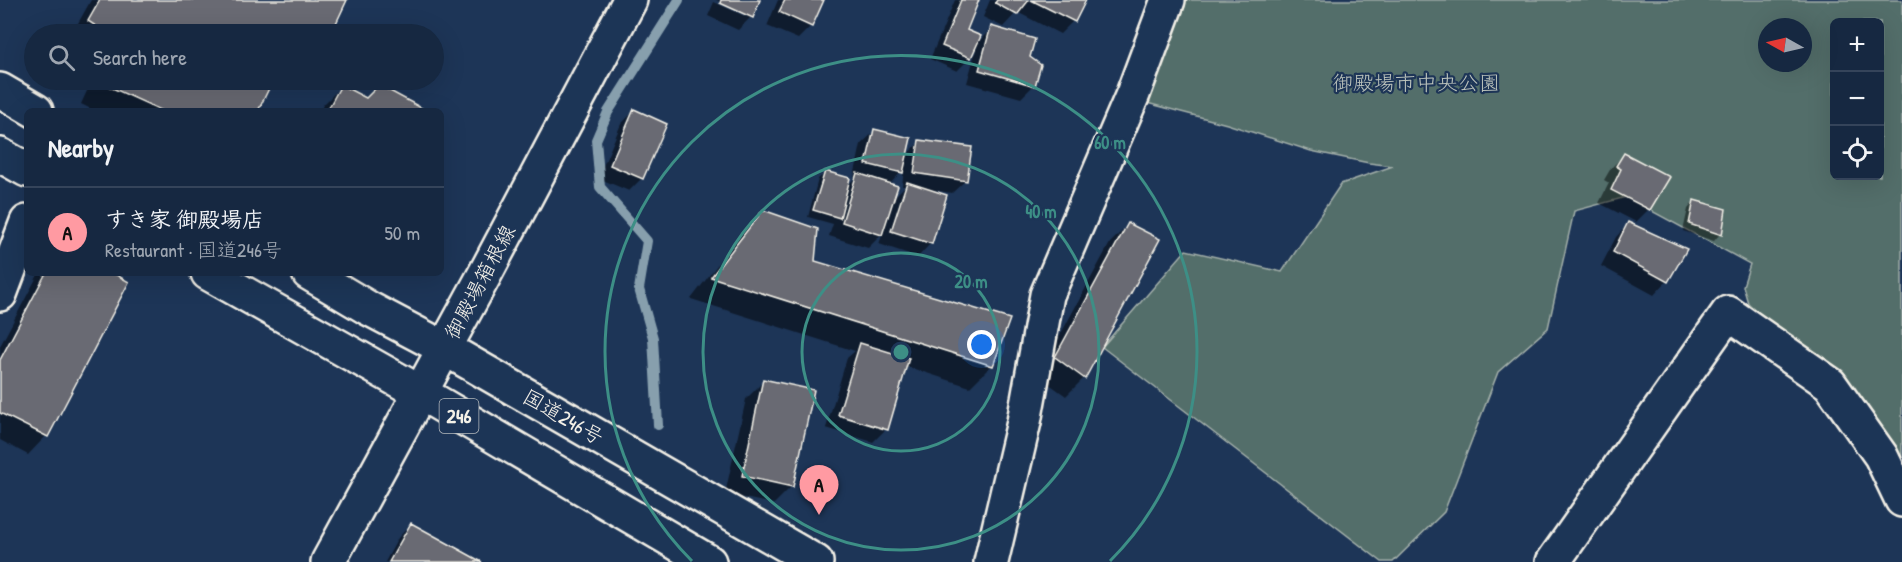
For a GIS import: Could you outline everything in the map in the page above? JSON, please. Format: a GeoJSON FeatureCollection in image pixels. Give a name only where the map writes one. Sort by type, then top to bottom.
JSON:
{"type":"FeatureCollection","features":[{"type":"Feature","properties":{"kind":"main road","name":"御殿場箱根線"},"geometry":{"type":"LineString","coordinates":[[328,562],[421,393],[630,0]]}},
{"type":"Feature","properties":{"kind":"main road"},"geometry":{"type":"LineString","coordinates":[[991,562],[1024,422],[1047,295],[1133,94],[1168,0]]}},
{"type":"Feature","properties":{"kind":"main road"},"geometry":{"type":"LineString","coordinates":[[0,90],[31,108]]}},
{"type":"Feature","properties":{"kind":"main road"},"geometry":{"type":"LineString","coordinates":[[0,155],[24,169]]}},
{"type":"Feature","properties":{"kind":"main road"},"geometry":{"type":"LineString","coordinates":[[0,294],[24,230]]}},
{"type":"Feature","properties":{"kind":"main road","name":"246"},"geometry":{"type":"LineString","coordinates":[[213,276],[421,393],[708,562]]}},
{"type":"Feature","properties":{"kind":"main road","name":"国道246号"},"geometry":{"type":"LineString","coordinates":[[314,276],[816,562]]}},
{"type":"Feature","properties":{"kind":"main road"},"geometry":{"type":"LineString","coordinates":[[1553,562],[1728,313],[1830,384],[1881,456],[1902,500]]}},
{"type":"Feature","properties":{"kind":"green space","name":"御殿場市中央公園"},"geometry":{"type":"Polygon","coordinates":[[[1182,0],[1902,0],[1902,479],[1773,327],[1748,303],[1743,286],[1750,264],[1626,197],[1574,211],[1548,328],[1498,372],[1444,512],[1393,562],[1382,562],[1102,347],[1186,250],[1282,272],[1341,184],[1393,166],[1311,151],[1227,124],[1143,102],[1182,0]]]}},
{"type":"Feature","properties":{"kind":"building"},"geometry":{"type":"Polygon","coordinates":[[[100,0],[347,0],[336,24],[93,24],[88,21],[100,0]]]}},
{"type":"Feature","properties":{"kind":"building"},"geometry":{"type":"Polygon","coordinates":[[[721,0],[760,0],[753,18],[720,3],[721,0]]]}},
{"type":"Feature","properties":{"kind":"building"},"geometry":{"type":"Polygon","coordinates":[[[785,0],[824,0],[812,27],[779,12],[785,0]]]}},
{"type":"Feature","properties":{"kind":"building"},"geometry":{"type":"Polygon","coordinates":[[[961,0],[979,0],[967,30],[981,36],[971,58],[942,46],[961,0]]]}},
{"type":"Feature","properties":{"kind":"building"},"geometry":{"type":"Polygon","coordinates":[[[997,0],[1029,0],[1017,15],[995,3],[997,0]]]}},
{"type":"Feature","properties":{"kind":"building"},"geometry":{"type":"Polygon","coordinates":[[[1031,0],[1086,0],[1075,22],[1031,0]]]}},
{"type":"Feature","properties":{"kind":"building"},"geometry":{"type":"Polygon","coordinates":[[[991,26],[1035,39],[1030,57],[1041,65],[1035,86],[979,70],[991,26]]]}},
{"type":"Feature","properties":{"kind":"building"},"geometry":{"type":"Polygon","coordinates":[[[116,90],[268,90],[259,108],[156,108],[116,90]]]}},
{"type":"Feature","properties":{"kind":"building"},"geometry":{"type":"Polygon","coordinates":[[[338,90],[351,90],[366,98],[374,90],[388,90],[421,108],[329,108],[338,90]]]}},
{"type":"Feature","properties":{"kind":"building"},"geometry":{"type":"Polygon","coordinates":[[[634,109],[667,124],[643,179],[610,165],[634,109]]]}},
{"type":"Feature","properties":{"kind":"building"},"geometry":{"type":"Polygon","coordinates":[[[874,129],[911,138],[903,173],[866,164],[874,129]]]}},
{"type":"Feature","properties":{"kind":"building"},"geometry":{"type":"Polygon","coordinates":[[[919,140],[972,147],[967,181],[914,173],[919,140]]]}},
{"type":"Feature","properties":{"kind":"building"},"geometry":{"type":"Polygon","coordinates":[[[1624,153],[1670,177],[1650,210],[1611,190],[1621,169],[1616,166],[1624,153]]]}},
{"type":"Feature","properties":{"kind":"building"},"geometry":{"type":"Polygon","coordinates":[[[825,171],[850,178],[840,218],[813,210],[825,171]]]}},
{"type":"Feature","properties":{"kind":"building"},"geometry":{"type":"Polygon","coordinates":[[[857,173],[898,186],[882,235],[842,222],[857,173]]]}},
{"type":"Feature","properties":{"kind":"building"},"geometry":{"type":"Polygon","coordinates":[[[907,182],[947,195],[932,244],[891,231],[907,182]]]}},
{"type":"Feature","properties":{"kind":"building"},"geometry":{"type":"Polygon","coordinates":[[[1694,200],[1726,209],[1722,235],[1689,224],[1694,200]]]}},
{"type":"Feature","properties":{"kind":"building"},"geometry":{"type":"Polygon","coordinates":[[[763,210],[818,229],[815,261],[1010,319],[993,366],[711,277],[763,210]]]}},
{"type":"Feature","properties":{"kind":"building"},"geometry":{"type":"Polygon","coordinates":[[[1628,222],[1687,249],[1668,282],[1613,252],[1628,222]]]}},
{"type":"Feature","properties":{"kind":"building"},"geometry":{"type":"Polygon","coordinates":[[[1128,223],[1160,239],[1085,379],[1055,357],[1128,223]]]}},
{"type":"Feature","properties":{"kind":"building"},"geometry":{"type":"Polygon","coordinates":[[[44,276],[118,276],[129,282],[48,437],[0,413],[0,360],[44,276]]]}},
{"type":"Feature","properties":{"kind":"building"},"geometry":{"type":"Polygon","coordinates":[[[860,343],[909,358],[888,430],[838,415],[860,343]]]}},
{"type":"Feature","properties":{"kind":"building"},"geometry":{"type":"Polygon","coordinates":[[[763,379],[814,390],[793,487],[742,476],[763,379]]]}},
{"type":"Feature","properties":{"kind":"building"},"geometry":{"type":"Polygon","coordinates":[[[411,523],[482,562],[389,562],[411,523]]]}},
{"type":"Feature","properties":{"kind":"waterway"},"geometry":{"type":"LineString","coordinates":[[658,425],[653,338],[639,289],[647,241],[600,187],[596,140],[608,112],[679,0]]}},
{"type":"Feature","properties":{"kind":"place","name":"すき家 御殿場店"},"geometry":{"type":"Point","coordinates":[819,515]}}]}
